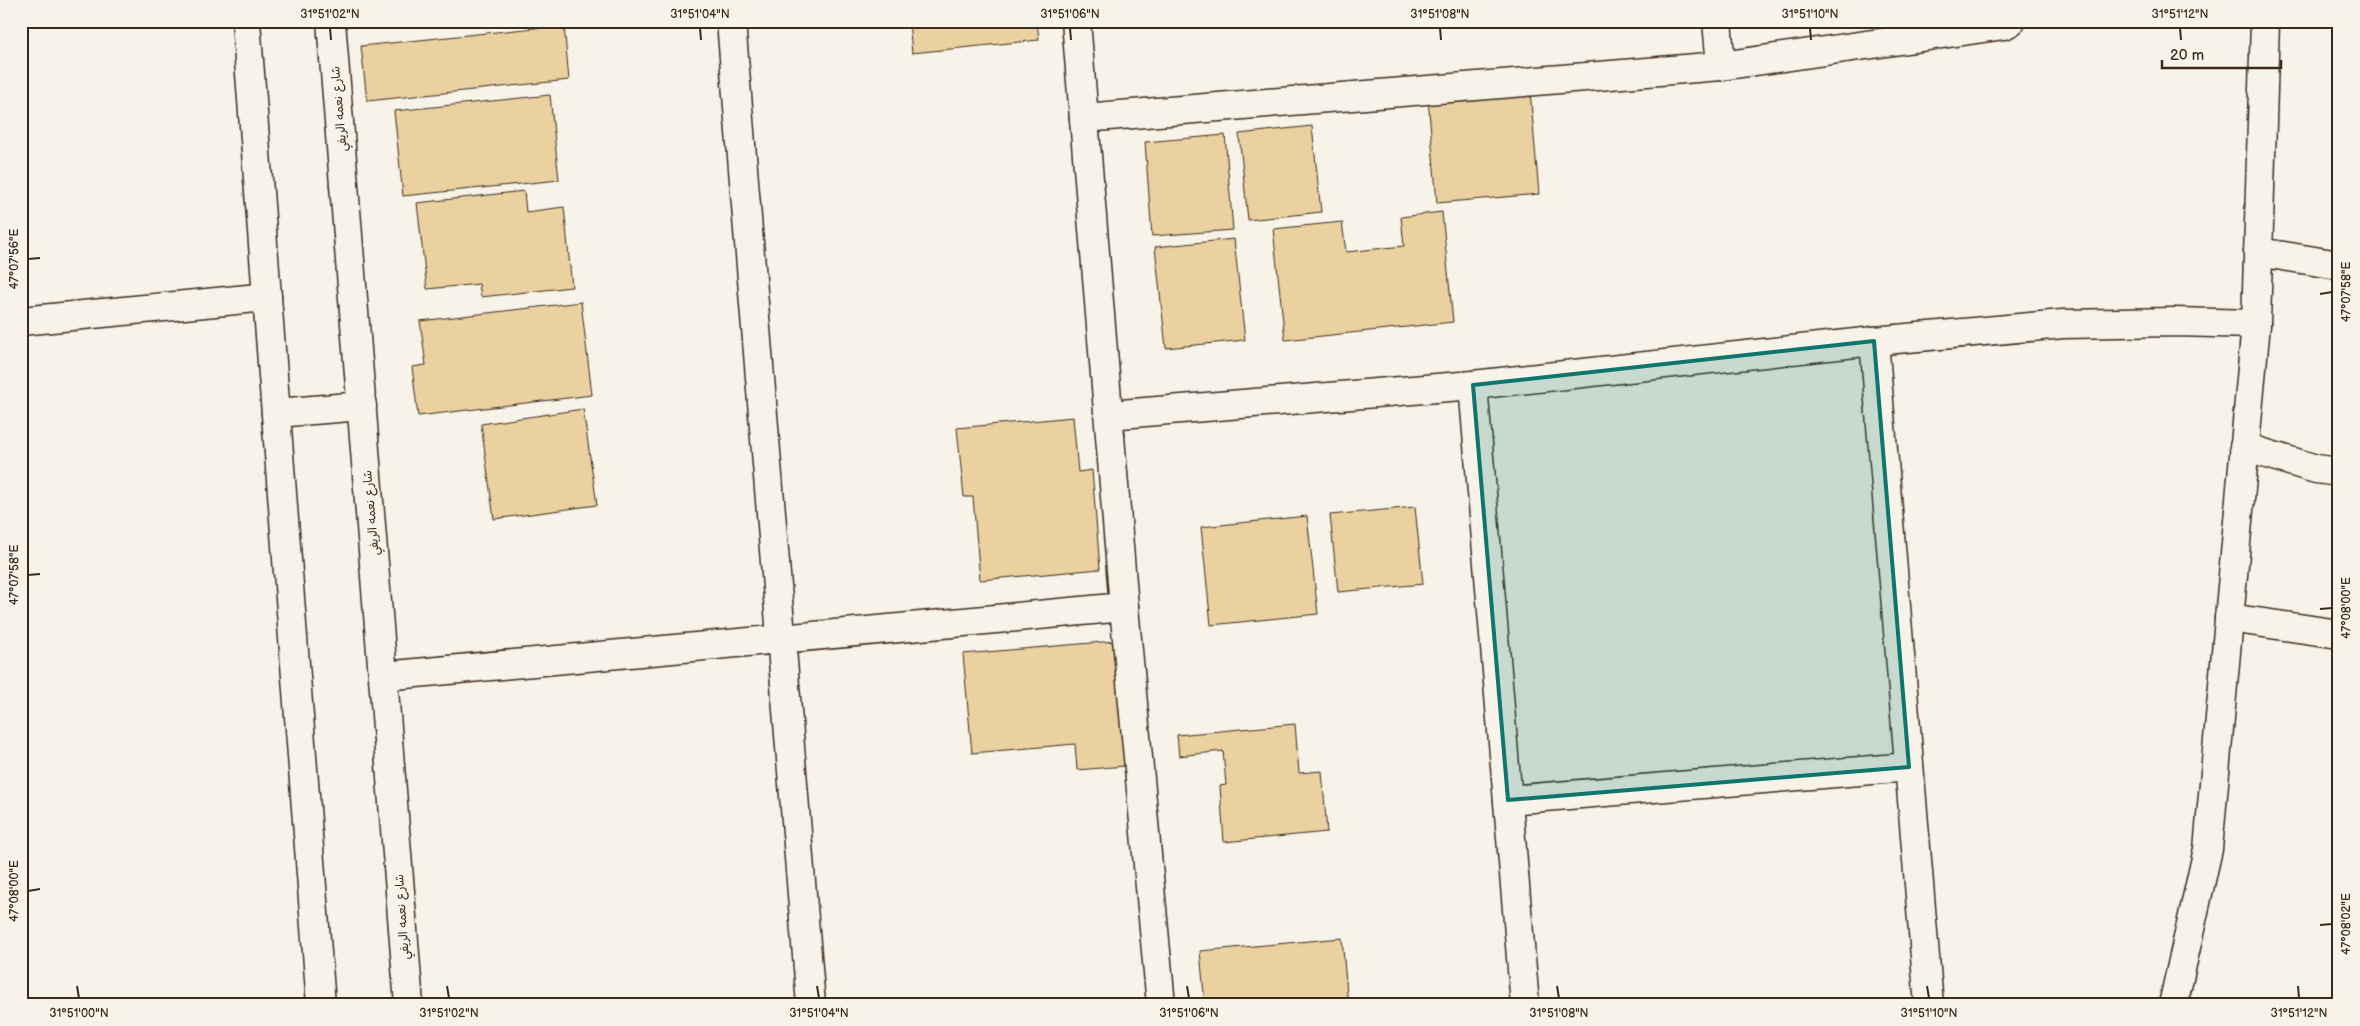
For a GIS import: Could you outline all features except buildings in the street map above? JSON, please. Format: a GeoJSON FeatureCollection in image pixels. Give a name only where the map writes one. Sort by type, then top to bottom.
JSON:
{"type":"FeatureCollection","features":[{"type":"Feature","properties":{"kind":"street"},"geometry":{"type":"LineString","coordinates":[[246,21],[321,1005]]}},
{"type":"Feature","properties":{"kind":"street","name":"شارع نعمه الريفي"},"geometry":{"type":"LineString","coordinates":[[332,21],[408,1005]]}},
{"type":"Feature","properties":{"kind":"street"},"geometry":{"type":"LineString","coordinates":[[731,21],[783,639],[811,1005]]}},
{"type":"Feature","properties":{"kind":"street"},"geometry":{"type":"LineString","coordinates":[[1076,21],[1124,607],[1161,1005]]}},
{"type":"Feature","properties":{"kind":"street"},"geometry":{"type":"LineString","coordinates":[[1717,21],[1721,66]]}},
{"type":"Feature","properties":{"kind":"street"},"geometry":{"type":"LineString","coordinates":[[1084,118],[1721,66],[2004,26],[2011,21]]}},
{"type":"Feature","properties":{"kind":"street"},"geometry":{"type":"LineString","coordinates":[[2173,1005],[2208,849],[2256,324],[2265,21]]}},
{"type":"Feature","properties":{"kind":"street"},"geometry":{"type":"LineString","coordinates":[[2258,252],[2339,265]]}},
{"type":"Feature","properties":{"kind":"street"},"geometry":{"type":"LineString","coordinates":[[21,321],[267,297]]}},
{"type":"Feature","properties":{"kind":"street"},"geometry":{"type":"LineString","coordinates":[[1109,415],[1473,385],[1874,340],[2063,324],[2174,322],[2256,324]]}},
{"type":"Feature","properties":{"kind":"street"},"geometry":{"type":"LineString","coordinates":[[1874,340],[1929,1005]]}},
{"type":"Feature","properties":{"kind":"street"},"geometry":{"type":"LineString","coordinates":[[1473,385],[1525,1005]]}},
{"type":"Feature","properties":{"kind":"street"},"geometry":{"type":"LineString","coordinates":[[276,413],[362,406]]}},
{"type":"Feature","properties":{"kind":"street"},"geometry":{"type":"LineString","coordinates":[[2244,447],[2316,469],[2339,472]]}},
{"type":"Feature","properties":{"kind":"street"},"geometry":{"type":"LineString","coordinates":[[384,676],[1124,607]]}},
{"type":"Feature","properties":{"kind":"street"},"geometry":{"type":"LineString","coordinates":[[2229,618],[2339,634]]}},
{"type":"Feature","properties":{"kind":"street"},"geometry":{"type":"LineString","coordinates":[[1508,800],[1909,767]]}},
{"type":"Feature","properties":{"kind":"highlighted area"},"geometry":{"type":"Polygon","coordinates":[[[1874,341],[1909,767],[1508,800],[1473,385],[1874,341]]]}}]}
